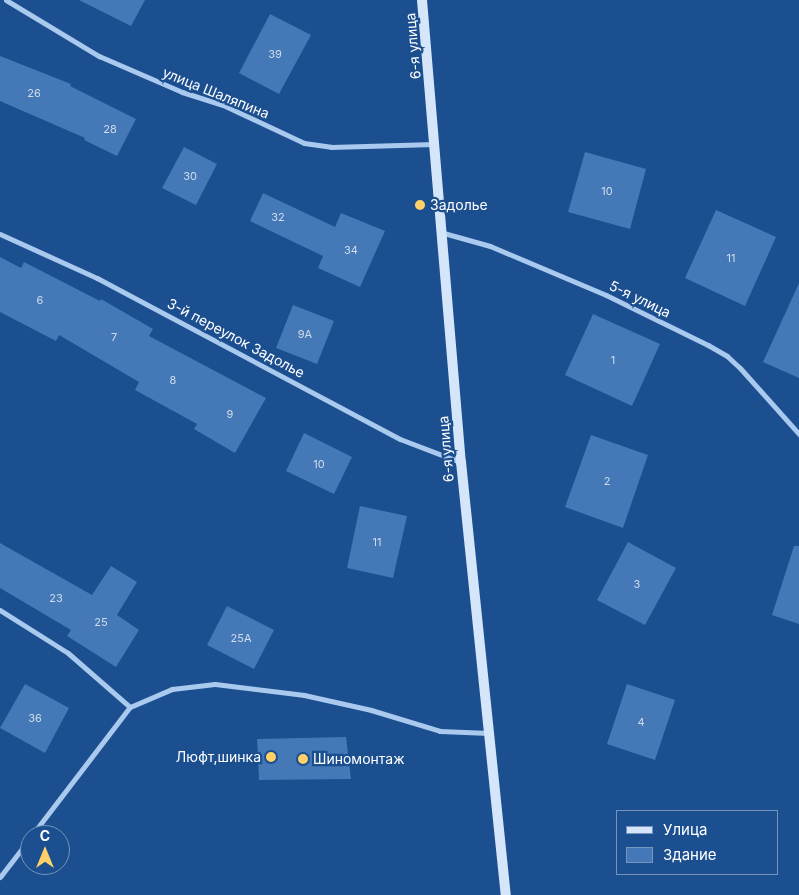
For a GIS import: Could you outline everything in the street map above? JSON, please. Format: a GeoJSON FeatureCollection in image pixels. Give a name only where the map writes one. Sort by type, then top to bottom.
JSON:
{"type":"FeatureCollection","features":[{"type":"Feature","properties":{"kind":"street","name":"улица Шаляпина"},"geometry":{"type":"LineString","coordinates":[[6,0],[100,56],[182,92],[223,106],[304,143],[331,147],[435,144]]}},
{"type":"Feature","properties":{"kind":"street","name":"6-я улица"},"geometry":{"type":"LineString","coordinates":[[422,0],[460,462],[506,895]]}},
{"type":"Feature","properties":{"kind":"street","name":"5-я улица"},"geometry":{"type":"LineString","coordinates":[[440,232],[490,246],[606,295],[708,345],[726,356],[740,368],[799,434]]}},
{"type":"Feature","properties":{"kind":"street","name":"3-й переулок Задолье"},"geometry":{"type":"LineString","coordinates":[[0,234],[97,278],[400,439],[460,462]]}},
{"type":"Feature","properties":{"kind":"street"},"geometry":{"type":"LineString","coordinates":[[0,610],[68,653],[130,708]]}},
{"type":"Feature","properties":{"kind":"street"},"geometry":{"type":"LineString","coordinates":[[40,825],[130,708],[172,689],[215,684],[314,697],[371,710],[440,731],[489,733]]}},
{"type":"Feature","properties":{"kind":"street"},"geometry":{"type":"LineString","coordinates":[[0,877],[20,851]]}},
{"type":"Feature","properties":{"kind":"building"},"geometry":{"type":"Polygon","coordinates":[[[79,0],[145,0],[131,26],[79,0]]]}},
{"type":"Feature","properties":{"kind":"building"},"geometry":{"type":"Polygon","coordinates":[[[270,14],[311,35],[279,94],[239,73],[270,14]]]}},
{"type":"Feature","properties":{"kind":"building"},"geometry":{"type":"Polygon","coordinates":[[[0,56],[71,84],[70,86],[136,119],[117,156],[84,140],[85,138],[0,101],[0,56]]]}},
{"type":"Feature","properties":{"kind":"building"},"geometry":{"type":"Polygon","coordinates":[[[184,147],[217,164],[196,205],[162,188],[184,147]]]}},
{"type":"Feature","properties":{"kind":"building"},"geometry":{"type":"Polygon","coordinates":[[[585,152],[646,169],[630,229],[568,212],[585,152]]]}},
{"type":"Feature","properties":{"kind":"building"},"geometry":{"type":"Polygon","coordinates":[[[263,193],[335,227],[341,213],[385,231],[360,287],[318,268],[323,256],[250,221],[263,193]]]}},
{"type":"Feature","properties":{"kind":"building"},"geometry":{"type":"Polygon","coordinates":[[[716,210],[776,237],[745,306],[685,278],[716,210]]]}},
{"type":"Feature","properties":{"kind":"building"},"geometry":{"type":"Polygon","coordinates":[[[0,257],[21,268],[24,262],[100,301],[101,299],[153,329],[149,336],[266,398],[235,453],[194,429],[197,424],[135,390],[139,382],[59,335],[56,341],[0,312],[0,257]]]}},
{"type":"Feature","properties":{"kind":"building"},"geometry":{"type":"Polygon","coordinates":[[[799,283],[799,378],[763,362],[799,283]]]}},
{"type":"Feature","properties":{"kind":"building"},"geometry":{"type":"Polygon","coordinates":[[[293,305],[334,321],[317,364],[276,348],[293,305]]]}},
{"type":"Feature","properties":{"kind":"building"},"geometry":{"type":"Polygon","coordinates":[[[593,314],[660,344],[632,406],[565,375],[593,314]]]}},
{"type":"Feature","properties":{"kind":"building"},"geometry":{"type":"Polygon","coordinates":[[[304,433],[352,457],[334,494],[286,471],[304,433]]]}},
{"type":"Feature","properties":{"kind":"building"},"geometry":{"type":"Polygon","coordinates":[[[591,435],[648,455],[623,528],[565,507],[591,435]]]}},
{"type":"Feature","properties":{"kind":"building"},"geometry":{"type":"Polygon","coordinates":[[[360,506],[407,516],[393,578],[347,568],[360,506]]]}},
{"type":"Feature","properties":{"kind":"building"},"geometry":{"type":"Polygon","coordinates":[[[628,542],[676,568],[645,625],[597,600],[628,542]]]}},
{"type":"Feature","properties":{"kind":"building"},"geometry":{"type":"Polygon","coordinates":[[[0,543],[92,595],[111,566],[137,582],[117,615],[139,630],[116,667],[67,636],[71,630],[0,588],[0,543]]]}},
{"type":"Feature","properties":{"kind":"building"},"geometry":{"type":"Polygon","coordinates":[[[794,546],[799,546],[799,624],[772,615],[794,546]]]}},
{"type":"Feature","properties":{"kind":"building"},"geometry":{"type":"Polygon","coordinates":[[[227,606],[274,630],[254,669],[207,645],[227,606]]]}},
{"type":"Feature","properties":{"kind":"building"},"geometry":{"type":"Polygon","coordinates":[[[25,684],[69,708],[45,753],[0,728],[25,684]]]}},
{"type":"Feature","properties":{"kind":"building"},"geometry":{"type":"Polygon","coordinates":[[[627,684],[675,700],[655,760],[607,744],[627,684]]]}},
{"type":"Feature","properties":{"kind":"building","name":"Шиномонтаж"},"geometry":{"type":"Polygon","coordinates":[[[346,737],[351,779],[259,780],[257,739],[346,737]]]}},
{"type":"Feature","properties":{"kind":"place","name":"Задолье"},"geometry":{"type":"Point","coordinates":[420,205]}},
{"type":"Feature","properties":{"kind":"place","name":"Люфт,шинка"},"geometry":{"type":"Point","coordinates":[271,757]}},
{"type":"Feature","properties":{"kind":"place","name":"Шиномонтаж"},"geometry":{"type":"Point","coordinates":[303,759]}}]}
